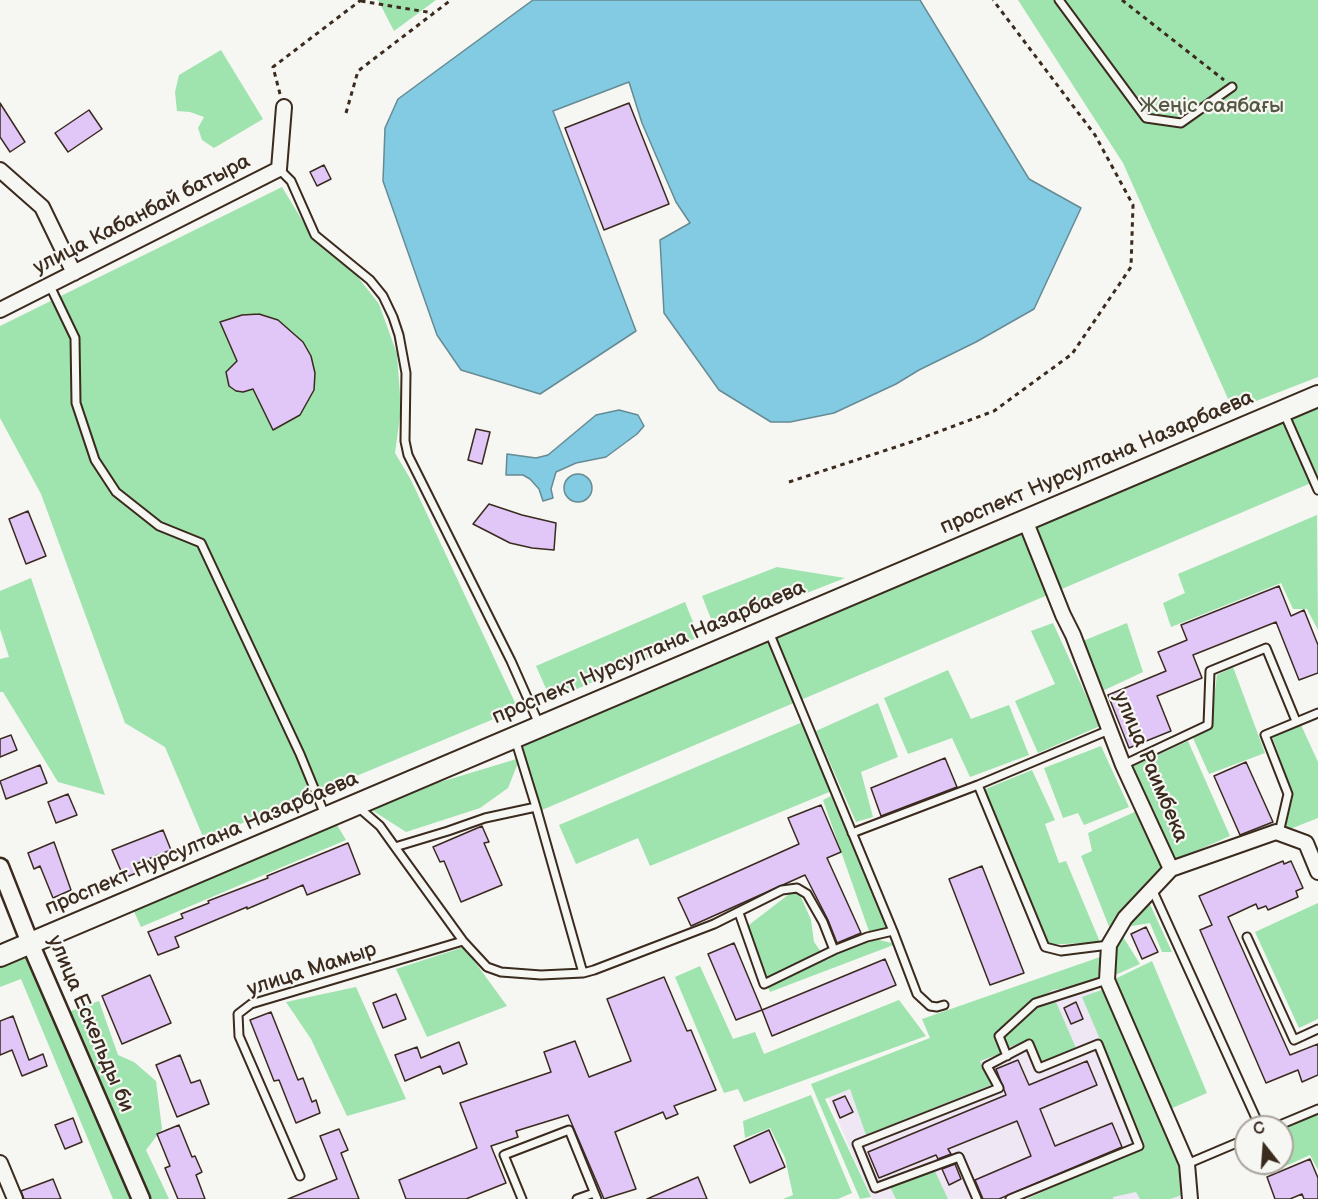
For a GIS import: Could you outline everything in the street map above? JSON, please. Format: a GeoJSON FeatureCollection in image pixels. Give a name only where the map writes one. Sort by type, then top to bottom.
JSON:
{"type":"FeatureCollection","features":[{"type":"Feature","properties":{"kind":"main road","name":"проспект Нурсултана Назарбаева"},"geometry":{"type":"LineString","coordinates":[[0,956],[1318,396]]}},
{"type":"Feature","properties":{"kind":"street","name":"улица Кабанбай батыра"},"geometry":{"type":"LineString","coordinates":[[0,310],[279,169],[284,106]]}},
{"type":"Feature","properties":{"kind":"street"},"geometry":{"type":"LineString","coordinates":[[0,170],[42,207],[74,273]]}},
{"type":"Feature","properties":{"kind":"street","name":"улица Раимбека"},"geometry":{"type":"LineString","coordinates":[[1025,520],[1073,635],[1123,765],[1171,869],[1276,832],[1279,833]]}},
{"type":"Feature","properties":{"kind":"street"},"geometry":{"type":"LineString","coordinates":[[1279,833],[1306,843],[1318,872]]}},
{"type":"Feature","properties":{"kind":"street","name":"улица Ескельды би"},"geometry":{"type":"LineString","coordinates":[[0,867],[30,943],[141,1199]]}},
{"type":"Feature","properties":{"kind":"street"},"geometry":{"type":"LineString","coordinates":[[1171,869],[1125,918],[1109,945],[1107,980],[1187,1164],[1190,1199]]}},
{"type":"Feature","properties":{"kind":"street"},"geometry":{"type":"LineString","coordinates":[[0,1163],[15,1199]]}},
{"type":"Feature","properties":{"kind":"lane"},"geometry":{"type":"LineString","coordinates":[[1059,0],[1146,118],[1181,123],[1232,87]]}},
{"type":"Feature","properties":{"kind":"lane"},"geometry":{"type":"LineString","coordinates":[[279,169],[291,181],[315,235],[370,280],[383,296],[393,317],[406,373],[405,441],[408,455],[511,661],[540,726]]}},
{"type":"Feature","properties":{"kind":"lane"},"geometry":{"type":"LineString","coordinates":[[50,286],[75,338],[76,403],[95,460],[116,492],[159,526],[201,543],[300,754],[326,817]]}},
{"type":"Feature","properties":{"kind":"lane"},"geometry":{"type":"LineString","coordinates":[[1283,410],[1318,490]]}},
{"type":"Feature","properties":{"kind":"lane"},"geometry":{"type":"LineString","coordinates":[[768,629],[917,994],[930,1006],[944,1005]]}},
{"type":"Feature","properties":{"kind":"lane"},"geometry":{"type":"LineString","coordinates":[[1123,765],[1208,725],[1210,671],[1266,648],[1296,721]]}},
{"type":"Feature","properties":{"kind":"lane"},"geometry":{"type":"LineString","coordinates":[[1279,833],[1288,794],[1265,735],[1318,713]]}},
{"type":"Feature","properties":{"kind":"lane"},"geometry":{"type":"LineString","coordinates":[[852,833],[978,785],[1109,730]]}},
{"type":"Feature","properties":{"kind":"lane"},"geometry":{"type":"LineString","coordinates":[[514,737],[583,973]]}},
{"type":"Feature","properties":{"kind":"lane"},"geometry":{"type":"LineString","coordinates":[[978,785],[1045,947],[1061,951],[1109,945]]}},
{"type":"Feature","properties":{"kind":"lane"},"geometry":{"type":"LineString","coordinates":[[355,805],[380,826],[463,941],[487,967],[501,972],[542,975],[583,973],[739,913],[782,890],[797,888],[807,894],[823,922],[834,950]]}},
{"type":"Feature","properties":{"kind":"lane"},"geometry":{"type":"LineString","coordinates":[[395,847],[485,818],[536,807]]}},
{"type":"Feature","properties":{"kind":"lane"},"geometry":{"type":"LineString","coordinates":[[1152,889],[1255,1115]]}},
{"type":"Feature","properties":{"kind":"lane"},"geometry":{"type":"LineString","coordinates":[[739,913],[764,984],[834,950],[867,937],[893,931]]}},
{"type":"Feature","properties":{"kind":"lane"},"geometry":{"type":"LineString","coordinates":[[1247,937],[1294,1040],[1318,1029]]}},
{"type":"Feature","properties":{"kind":"lane","name":"улица Мамыр"},"geometry":{"type":"LineString","coordinates":[[300,1176],[238,1036],[238,1014],[251,1004],[463,941]]}},
{"type":"Feature","properties":{"kind":"lane"},"geometry":{"type":"LineString","coordinates":[[1007,1056],[999,1036],[1035,1003],[1107,980]]}},
{"type":"Feature","properties":{"kind":"lane"},"geometry":{"type":"LineString","coordinates":[[977,1199],[959,1157],[875,1188],[857,1144],[999,1088],[987,1066],[1029,1044],[1039,1068],[1098,1044],[1140,1146],[1011,1199]]}},
{"type":"Feature","properties":{"kind":"lane"},"geometry":{"type":"LineString","coordinates":[[1294,1119],[1318,1109]]}},
{"type":"Feature","properties":{"kind":"lane"},"geometry":{"type":"LineString","coordinates":[[522,1199],[504,1155],[569,1130],[595,1196],[577,1199]]}},
{"type":"Feature","properties":{"kind":"lane"},"geometry":{"type":"LineString","coordinates":[[1187,1164],[1234,1144]]}},
{"type":"Feature","properties":{"kind":"path"},"geometry":{"type":"LineString","coordinates":[[346,113],[358,71],[451,0]]}},
{"type":"Feature","properties":{"kind":"path"},"geometry":{"type":"LineString","coordinates":[[789,482],[994,411],[1072,354],[1131,267],[1133,205],[1095,135],[993,0]]}},
{"type":"Feature","properties":{"kind":"path"},"geometry":{"type":"LineString","coordinates":[[1122,0],[1232,87]]}},
{"type":"Feature","properties":{"kind":"path"},"geometry":{"type":"LineString","coordinates":[[284,106],[273,67],[361,1],[434,13]]}},
{"type":"Feature","properties":{"kind":"shaded area"},"geometry":{"type":"Polygon","coordinates":[[[1086,971],[1181,1199],[872,1199],[822,1084],[1086,971]]]}},
{"type":"Feature","properties":{"kind":"green space"},"geometry":{"type":"Polygon","coordinates":[[[378,0],[436,0],[394,31],[378,0]]]}},
{"type":"Feature","properties":{"kind":"green space","name":"Жеңіс саябағы"},"geometry":{"type":"Polygon","coordinates":[[[1018,0],[1318,0],[1318,377],[1233,410],[1123,163],[1018,0]]]}},
{"type":"Feature","properties":{"kind":"green space"},"geometry":{"type":"Polygon","coordinates":[[[221,50],[263,119],[214,148],[202,140],[198,128],[204,117],[190,112],[177,111],[175,92],[179,75],[221,50]]]}},
{"type":"Feature","properties":{"kind":"green space"},"geometry":{"type":"Polygon","coordinates":[[[282,187],[313,238],[353,271],[379,304],[397,354],[401,409],[395,453],[411,480],[518,709],[204,839],[165,747],[125,723],[41,494],[0,418],[0,326],[282,187]]]}},
{"type":"Feature","properties":{"kind":"green space"},"geometry":{"type":"Polygon","coordinates":[[[1318,396],[1318,480],[542,810],[514,737],[1318,396]]]}},
{"type":"Feature","properties":{"kind":"green space"},"geometry":{"type":"Polygon","coordinates":[[[1317,515],[1318,630],[1307,609],[1293,609],[1281,583],[1171,627],[1163,603],[1185,593],[1178,574],[1317,515]]]}},
{"type":"Feature","properties":{"kind":"green space"},"geometry":{"type":"Polygon","coordinates":[[[777,567],[845,578],[715,629],[702,596],[777,567]]]}},
{"type":"Feature","properties":{"kind":"green space"},"geometry":{"type":"Polygon","coordinates":[[[31,578],[105,795],[58,782],[3,692],[0,692],[0,659],[9,657],[0,629],[0,591],[31,578]]]}},
{"type":"Feature","properties":{"kind":"green space"},"geometry":{"type":"Polygon","coordinates":[[[685,602],[699,637],[551,700],[536,666],[685,602]]]}},
{"type":"Feature","properties":{"kind":"green space"},"geometry":{"type":"Polygon","coordinates":[[[1053,623],[1100,726],[1038,753],[1015,701],[1055,684],[1031,631],[1053,623]]]}},
{"type":"Feature","properties":{"kind":"green space"},"geometry":{"type":"Polygon","coordinates":[[[1127,623],[1143,672],[1096,694],[1073,645],[1127,623]]]}},
{"type":"Feature","properties":{"kind":"green space"},"geometry":{"type":"Polygon","coordinates":[[[1233,667],[1265,753],[1209,774],[1193,738],[1210,728],[1217,675],[1233,667]]]}},
{"type":"Feature","properties":{"kind":"green space"},"geometry":{"type":"Polygon","coordinates":[[[948,670],[971,719],[1009,705],[1029,755],[970,777],[952,738],[908,754],[884,698],[948,670]]]}},
{"type":"Feature","properties":{"kind":"green space"},"geometry":{"type":"Polygon","coordinates":[[[878,703],[898,757],[861,772],[873,817],[856,822],[816,731],[878,703]]]}},
{"type":"Feature","properties":{"kind":"green space"},"geometry":{"type":"Polygon","coordinates":[[[805,721],[834,790],[650,866],[638,838],[576,864],[559,825],[805,721]]]}},
{"type":"Feature","properties":{"kind":"green space"},"geometry":{"type":"Polygon","coordinates":[[[1301,725],[1318,762],[1318,818],[1285,831],[1293,795],[1272,736],[1301,725]]]}},
{"type":"Feature","properties":{"kind":"green space"},"geometry":{"type":"Polygon","coordinates":[[[1188,741],[1230,836],[1173,861],[1131,767],[1188,741]]]}},
{"type":"Feature","properties":{"kind":"green space"},"geometry":{"type":"Polygon","coordinates":[[[1101,746],[1129,807],[1084,825],[1078,813],[1063,818],[1044,768],[1101,746]]]}},
{"type":"Feature","properties":{"kind":"green space"},"geometry":{"type":"Polygon","coordinates":[[[520,758],[508,788],[480,808],[406,832],[364,805],[520,758]]]}},
{"type":"Feature","properties":{"kind":"green space"},"geometry":{"type":"Polygon","coordinates":[[[1032,770],[1055,820],[1045,824],[1059,863],[1066,861],[1100,942],[1046,945],[983,790],[1032,770]]]}},
{"type":"Feature","properties":{"kind":"green space"},"geometry":{"type":"Polygon","coordinates":[[[831,796],[889,927],[871,937],[823,800],[831,796]]]}},
{"type":"Feature","properties":{"kind":"green space"},"geometry":{"type":"Polygon","coordinates":[[[1139,810],[1164,866],[1110,929],[1081,856],[1092,851],[1088,833],[1139,810]]]}},
{"type":"Feature","properties":{"kind":"green space"},"geometry":{"type":"Polygon","coordinates":[[[334,820],[346,840],[141,927],[132,907],[334,820]]]}},
{"type":"Feature","properties":{"kind":"green space"},"geometry":{"type":"Polygon","coordinates":[[[797,888],[811,920],[814,942],[827,960],[867,937],[896,944],[770,992],[750,950],[745,928],[797,888]]]}},
{"type":"Feature","properties":{"kind":"green space"},"geometry":{"type":"Polygon","coordinates":[[[1148,900],[1172,952],[1162,952],[1150,923],[1126,927],[1148,900]]]}},
{"type":"Feature","properties":{"kind":"green space"},"geometry":{"type":"Polygon","coordinates":[[[1318,903],[1318,1019],[1299,1028],[1255,932],[1318,903]]]}},
{"type":"Feature","properties":{"kind":"green space"},"geometry":{"type":"Polygon","coordinates":[[[1120,932],[1140,964],[1113,976],[1120,932]]]}},
{"type":"Feature","properties":{"kind":"green space"},"geometry":{"type":"Polygon","coordinates":[[[464,947],[507,1006],[427,1037],[396,969],[464,947]]]}},
{"type":"Feature","properties":{"kind":"green space"},"geometry":{"type":"Polygon","coordinates":[[[27,951],[132,1199],[113,1199],[21,979],[0,987],[0,962],[27,951]]]}},
{"type":"Feature","properties":{"kind":"green space"},"geometry":{"type":"Polygon","coordinates":[[[1103,956],[1096,983],[1053,990],[1029,1004],[996,1032],[1002,1053],[980,1061],[991,1085],[866,1135],[850,1089],[825,1099],[871,1197],[860,1199],[811,1084],[930,1038],[922,1019],[1103,956]]]}},
{"type":"Feature","properties":{"kind":"green space"},"geometry":{"type":"Polygon","coordinates":[[[1152,961],[1207,1093],[1170,1109],[1115,979],[1152,961]]]}},
{"type":"Feature","properties":{"kind":"green space"},"geometry":{"type":"Polygon","coordinates":[[[700,966],[733,1039],[755,1032],[764,1054],[899,1000],[926,1036],[744,1102],[738,1089],[724,1093],[675,977],[700,966]]]}},
{"type":"Feature","properties":{"kind":"green space"},"geometry":{"type":"Polygon","coordinates":[[[356,987],[406,1099],[347,1116],[311,1039],[286,1002],[356,987]]]}},
{"type":"Feature","properties":{"kind":"green space"},"geometry":{"type":"Polygon","coordinates":[[[1104,989],[1173,1144],[1185,1194],[1170,1199],[1140,1199],[1136,1192],[1113,1197],[1113,1199],[1027,1199],[1145,1145],[1082,997],[1104,989]]]}},
{"type":"Feature","properties":{"kind":"green space"},"geometry":{"type":"Polygon","coordinates":[[[99,1001],[118,1055],[134,1062],[156,1081],[162,1129],[146,1150],[169,1199],[145,1199],[65,1013],[99,1001]]]}},
{"type":"Feature","properties":{"kind":"green space"},"geometry":{"type":"Polygon","coordinates":[[[1056,1002],[1076,1048],[1040,1062],[1032,1039],[1007,1048],[1004,1038],[1038,1007],[1056,1002]]]}},
{"type":"Feature","properties":{"kind":"green space"},"geometry":{"type":"Polygon","coordinates":[[[811,1095],[852,1193],[838,1199],[783,1199],[793,1195],[785,1158],[770,1128],[745,1138],[743,1121],[811,1095]]]}},
{"type":"Feature","properties":{"kind":"green space"},"geometry":{"type":"Polygon","coordinates":[[[1318,1114],[1318,1170],[1310,1155],[1294,1162],[1294,1125],[1318,1114]]]}},
{"type":"Feature","properties":{"kind":"green space"},"geometry":{"type":"Polygon","coordinates":[[[934,1169],[948,1199],[896,1199],[890,1187],[934,1169]]]}},
{"type":"Feature","properties":{"kind":"water"},"geometry":{"type":"Polygon","coordinates":[[[533,0],[920,0],[1029,179],[1081,208],[1034,309],[896,384],[834,413],[790,422],[771,422],[719,390],[664,313],[660,240],[690,223],[676,202],[642,123],[629,82],[553,111],[636,331],[540,394],[461,370],[437,335],[383,181],[385,128],[398,99],[533,0]]]}},
{"type":"Feature","properties":{"kind":"water"},"geometry":{"type":"Polygon","coordinates":[[[619,410],[638,415],[644,426],[606,457],[576,463],[556,472],[551,489],[553,498],[543,501],[539,489],[523,475],[506,475],[507,454],[536,458],[548,455],[596,415],[619,410]]]}},
{"type":"Feature","properties":{"kind":"water"},"geometry":{"type":"Polygon","coordinates":[[[578,474],[588,478],[592,488],[588,498],[578,502],[568,498],[564,488],[568,478],[578,474]]]}},
{"type":"Feature","properties":{"kind":"building"},"geometry":{"type":"Polygon","coordinates":[[[0,103],[25,142],[10,152],[0,137],[0,103]]]}},
{"type":"Feature","properties":{"kind":"building"},"geometry":{"type":"Polygon","coordinates":[[[629,103],[669,204],[604,230],[565,128],[629,103]]]}},
{"type":"Feature","properties":{"kind":"building"},"geometry":{"type":"Polygon","coordinates":[[[89,110],[102,129],[68,152],[55,133],[89,110]]]}},
{"type":"Feature","properties":{"kind":"building"},"geometry":{"type":"Polygon","coordinates":[[[324,165],[331,179],[317,186],[310,172],[324,165]]]}},
{"type":"Feature","properties":{"kind":"building"},"geometry":{"type":"Polygon","coordinates":[[[259,314],[278,320],[303,342],[311,356],[315,373],[314,390],[300,415],[273,430],[253,389],[243,392],[236,391],[229,386],[226,372],[237,361],[220,322],[242,315],[259,314]]]}},
{"type":"Feature","properties":{"kind":"building"},"geometry":{"type":"Polygon","coordinates":[[[476,429],[490,432],[482,464],[468,460],[476,429]]]}},
{"type":"Feature","properties":{"kind":"building"},"geometry":{"type":"Polygon","coordinates":[[[489,504],[556,523],[554,550],[510,543],[473,524],[489,504]]]}},
{"type":"Feature","properties":{"kind":"building"},"geometry":{"type":"Polygon","coordinates":[[[28,511],[46,556],[26,564],[9,519],[28,511]]]}},
{"type":"Feature","properties":{"kind":"building"},"geometry":{"type":"Polygon","coordinates":[[[1279,586],[1291,616],[1304,610],[1318,645],[1318,673],[1299,680],[1276,622],[1193,655],[1202,678],[1157,696],[1171,731],[1129,748],[1108,695],[1166,671],[1158,652],[1187,640],[1181,625],[1279,586]]]}},
{"type":"Feature","properties":{"kind":"building"},"geometry":{"type":"Polygon","coordinates":[[[11,735],[17,750],[0,757],[0,739],[11,735]]]}},
{"type":"Feature","properties":{"kind":"building"},"geometry":{"type":"Polygon","coordinates":[[[945,758],[957,787],[881,816],[871,788],[945,758]]]}},
{"type":"Feature","properties":{"kind":"building"},"geometry":{"type":"Polygon","coordinates":[[[1246,762],[1273,822],[1240,835],[1214,776],[1246,762]]]}},
{"type":"Feature","properties":{"kind":"building"},"geometry":{"type":"Polygon","coordinates":[[[40,765],[47,783],[6,799],[0,781],[40,765]]]}},
{"type":"Feature","properties":{"kind":"building"},"geometry":{"type":"Polygon","coordinates":[[[68,794],[77,815],[56,823],[48,802],[68,794]]]}},
{"type":"Feature","properties":{"kind":"building"},"geometry":{"type":"Polygon","coordinates":[[[821,805],[841,852],[827,858],[861,933],[837,943],[805,875],[691,926],[678,898],[799,844],[788,818],[821,805]]]}},
{"type":"Feature","properties":{"kind":"building"},"geometry":{"type":"Polygon","coordinates":[[[482,826],[489,842],[484,843],[502,885],[461,902],[444,861],[440,862],[433,847],[482,826]]]}},
{"type":"Feature","properties":{"kind":"building"},"geometry":{"type":"Polygon","coordinates":[[[163,830],[171,850],[136,864],[139,872],[124,878],[112,850],[163,830]]]}},
{"type":"Feature","properties":{"kind":"building"},"geometry":{"type":"Polygon","coordinates":[[[54,842],[71,890],[53,898],[40,866],[34,869],[28,853],[54,842]]]}},
{"type":"Feature","properties":{"kind":"building"},"geometry":{"type":"Polygon","coordinates":[[[348,843],[360,874],[307,895],[303,885],[247,909],[247,907],[175,937],[179,947],[158,955],[148,932],[183,918],[181,914],[209,903],[208,901],[348,843]]]}},
{"type":"Feature","properties":{"kind":"building"},"geometry":{"type":"Polygon","coordinates":[[[1283,861],[1284,864],[1291,861],[1303,888],[1296,891],[1298,897],[1268,910],[1266,906],[1258,909],[1256,904],[1228,917],[1290,1055],[1318,1044],[1318,1075],[1302,1082],[1298,1070],[1266,1083],[1200,930],[1212,925],[1199,896],[1283,861]]]}},
{"type":"Feature","properties":{"kind":"building"},"geometry":{"type":"Polygon","coordinates":[[[982,866],[1024,973],[990,985],[949,879],[982,866]]]}},
{"type":"Feature","properties":{"kind":"building"},"geometry":{"type":"Polygon","coordinates":[[[1146,927],[1158,952],[1142,959],[1131,934],[1146,927]]]}},
{"type":"Feature","properties":{"kind":"building"},"geometry":{"type":"Polygon","coordinates":[[[734,943],[762,1010],[736,1020],[708,954],[734,943]]]}},
{"type":"Feature","properties":{"kind":"building"},"geometry":{"type":"Polygon","coordinates":[[[885,959],[896,985],[772,1036],[762,1010],[885,959]]]}},
{"type":"Feature","properties":{"kind":"building"},"geometry":{"type":"Polygon","coordinates":[[[150,975],[171,1023],[122,1044],[102,996],[150,975]]]}},
{"type":"Feature","properties":{"kind":"building"},"geometry":{"type":"Polygon","coordinates":[[[664,977],[687,1031],[691,1030],[716,1090],[674,1106],[678,1114],[666,1119],[663,1112],[615,1132],[636,1189],[604,1199],[568,1115],[516,1131],[518,1137],[491,1146],[506,1183],[466,1199],[406,1199],[399,1180],[477,1148],[460,1103],[551,1072],[544,1052],[575,1041],[589,1077],[631,1061],[607,999],[664,977]]]}},
{"type":"Feature","properties":{"kind":"building"},"geometry":{"type":"Polygon","coordinates":[[[396,994],[406,1019],[383,1028],[373,1003],[396,994]]]}},
{"type":"Feature","properties":{"kind":"building"},"geometry":{"type":"Polygon","coordinates":[[[1076,1002],[1083,1019],[1071,1024],[1064,1008],[1076,1002]]]}},
{"type":"Feature","properties":{"kind":"building"},"geometry":{"type":"Polygon","coordinates":[[[271,1012],[298,1080],[303,1078],[312,1102],[316,1100],[320,1113],[296,1123],[279,1080],[274,1081],[250,1020],[271,1012]]]}},
{"type":"Feature","properties":{"kind":"building"},"geometry":{"type":"Polygon","coordinates":[[[13,1016],[29,1060],[43,1054],[47,1066],[22,1076],[12,1050],[0,1055],[0,1021],[13,1016]]]}},
{"type":"Feature","properties":{"kind":"building"},"geometry":{"type":"Polygon","coordinates":[[[459,1042],[467,1064],[443,1074],[440,1066],[405,1081],[395,1055],[417,1047],[421,1058],[459,1042]]]}},
{"type":"Feature","properties":{"kind":"building"},"geometry":{"type":"Polygon","coordinates":[[[180,1055],[191,1083],[200,1080],[209,1104],[177,1117],[156,1065],[180,1055]]]}},
{"type":"Feature","properties":{"kind":"building"},"geometry":{"type":"Polygon","coordinates":[[[1018,1060],[1029,1085],[1087,1061],[1097,1085],[1040,1109],[1055,1146],[1112,1123],[1122,1147],[999,1199],[983,1199],[975,1180],[1031,1156],[1017,1121],[948,1149],[951,1154],[938,1159],[936,1155],[879,1178],[868,1152],[1006,1095],[996,1069],[1018,1060]]]}},
{"type":"Feature","properties":{"kind":"building"},"geometry":{"type":"Polygon","coordinates":[[[845,1096],[853,1112],[840,1118],[833,1101],[845,1096]]]}},
{"type":"Feature","properties":{"kind":"building"},"geometry":{"type":"Polygon","coordinates":[[[73,1118],[82,1142],[65,1149],[55,1125],[73,1118]]]}},
{"type":"Feature","properties":{"kind":"building"},"geometry":{"type":"Polygon","coordinates":[[[179,1125],[192,1157],[195,1156],[202,1172],[196,1175],[205,1199],[178,1199],[165,1168],[170,1166],[157,1134],[179,1125]]]}},
{"type":"Feature","properties":{"kind":"building"},"geometry":{"type":"Polygon","coordinates":[[[339,1129],[348,1150],[341,1153],[359,1199],[288,1199],[337,1179],[320,1136],[339,1129]]]}},
{"type":"Feature","properties":{"kind":"building"},"geometry":{"type":"Polygon","coordinates":[[[769,1130],[785,1167],[750,1183],[734,1146],[769,1130]]]}},
{"type":"Feature","properties":{"kind":"building"},"geometry":{"type":"Polygon","coordinates":[[[1310,1159],[1318,1178],[1318,1199],[1304,1199],[1302,1194],[1290,1199],[1275,1199],[1267,1177],[1294,1175],[1294,1166],[1310,1159]]]}},
{"type":"Feature","properties":{"kind":"building"},"geometry":{"type":"Polygon","coordinates":[[[955,1164],[961,1179],[949,1185],[942,1169],[955,1164]]]}},
{"type":"Feature","properties":{"kind":"building"},"geometry":{"type":"Polygon","coordinates":[[[698,1177],[707,1199],[647,1199],[698,1177]]]}},
{"type":"Feature","properties":{"kind":"building"},"geometry":{"type":"Polygon","coordinates":[[[53,1179],[61,1199],[24,1199],[21,1191],[53,1179]]]}}]}
